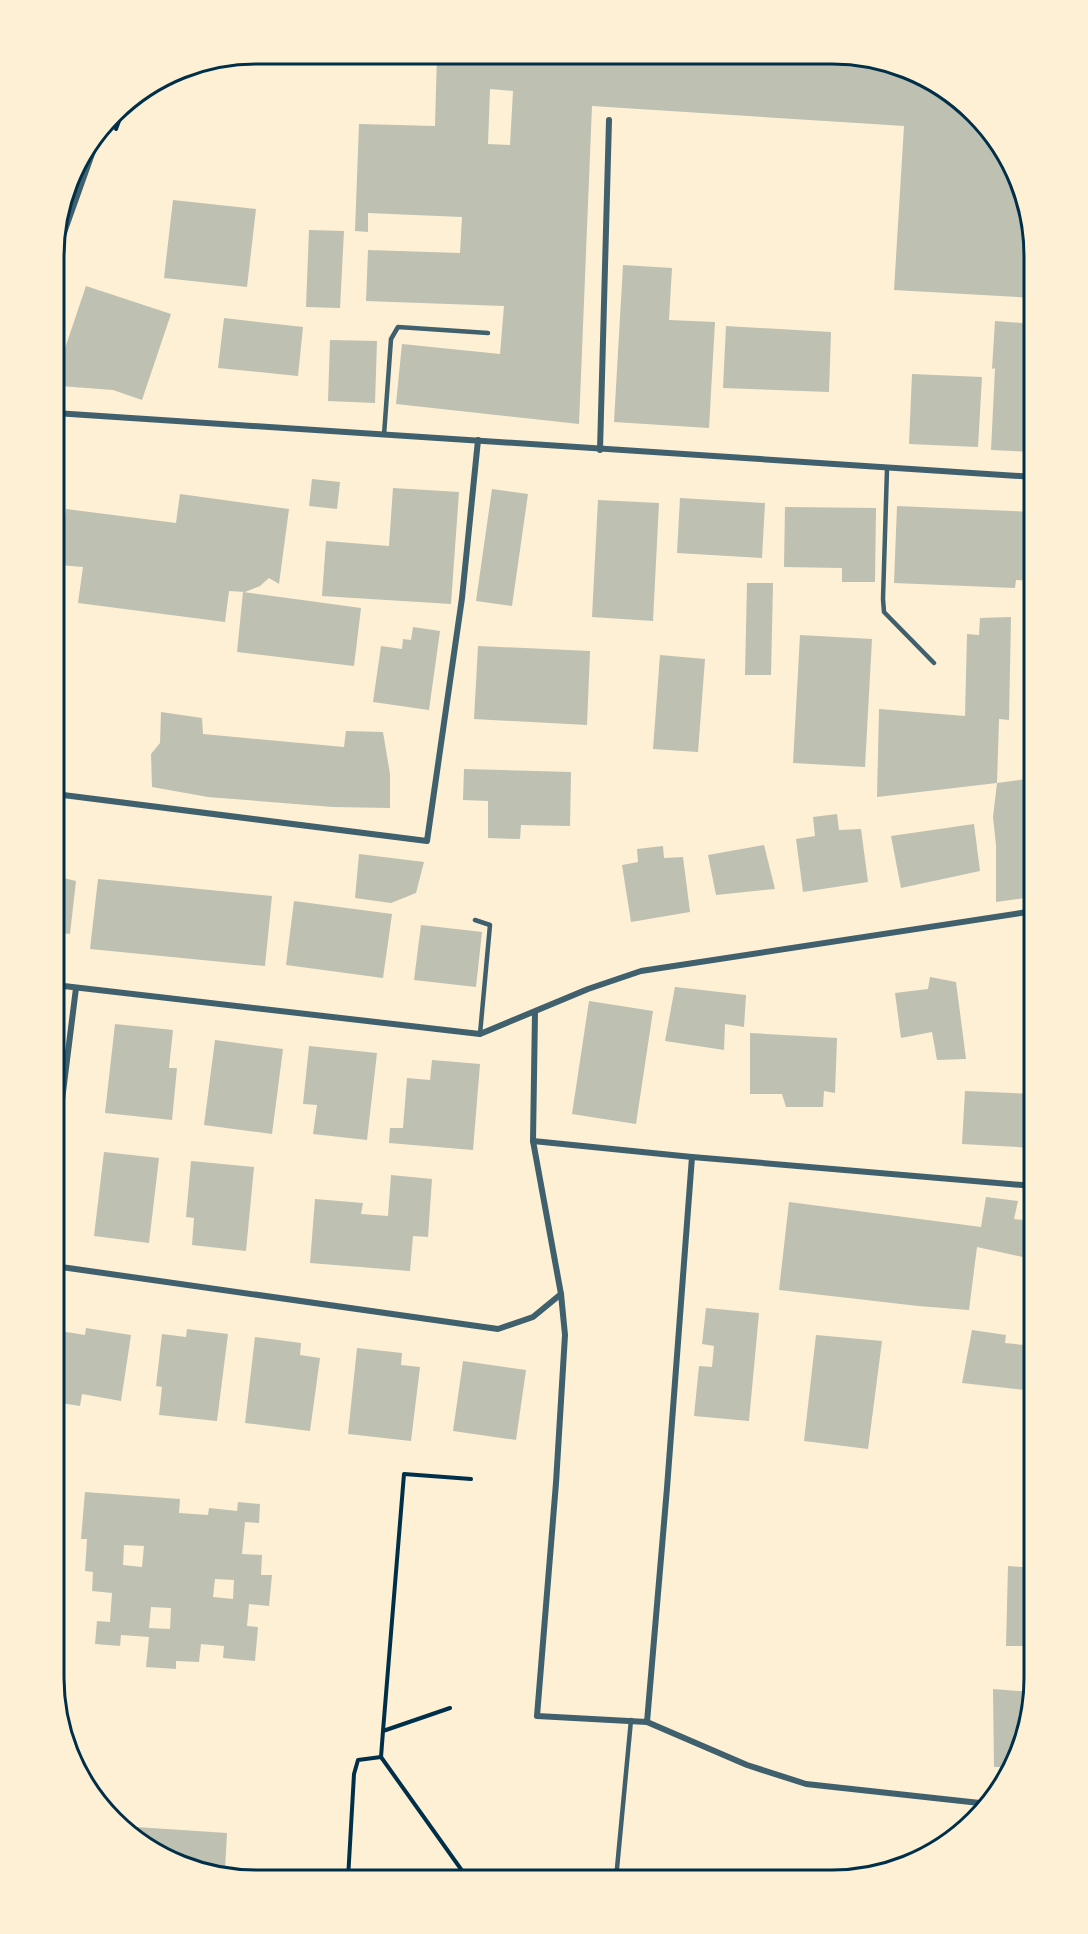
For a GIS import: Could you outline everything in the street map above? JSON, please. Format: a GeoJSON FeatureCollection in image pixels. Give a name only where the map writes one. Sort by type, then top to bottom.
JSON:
{"type":"FeatureCollection","features":[{"type":"Feature","properties":{"kind":"street"},"geometry":{"type":"LineString","coordinates":[[600,450],[609,120]]}},
{"type":"Feature","properties":{"kind":"street"},"geometry":{"type":"LineString","coordinates":[[68,221],[88,164]]}},
{"type":"Feature","properties":{"kind":"street"},"geometry":{"type":"LineString","coordinates":[[64,414],[1024,476]]}},
{"type":"Feature","properties":{"kind":"street"},"geometry":{"type":"LineString","coordinates":[[64,795],[427,841],[462,598],[478,440]]}},
{"type":"Feature","properties":{"kind":"street"},"geometry":{"type":"LineString","coordinates":[[64,986],[480,1034],[588,989],[641,971],[1024,913]]}},
{"type":"Feature","properties":{"kind":"street"},"geometry":{"type":"LineString","coordinates":[[64,1084],[76,988]]}},
{"type":"Feature","properties":{"kind":"street"},"geometry":{"type":"LineString","coordinates":[[536,1012],[533,1141],[561,1294],[565,1335],[556,1483],[537,1716],[647,1722],[747,1765],[806,1784],[976,1803]]}},
{"type":"Feature","properties":{"kind":"street"},"geometry":{"type":"LineString","coordinates":[[533,1141],[1023,1185]]}},
{"type":"Feature","properties":{"kind":"street"},"geometry":{"type":"LineString","coordinates":[[647,1722],[692,1157]]}},
{"type":"Feature","properties":{"kind":"street"},"geometry":{"type":"LineString","coordinates":[[64,1267],[498,1329],[533,1317],[561,1294]]}},
{"type":"Feature","properties":{"kind":"lane"},"geometry":{"type":"LineString","coordinates":[[384,435],[391,339],[398,327],[488,333]]}},
{"type":"Feature","properties":{"kind":"lane"},"geometry":{"type":"LineString","coordinates":[[886,468],[884,612],[934,663]]}},
{"type":"Feature","properties":{"kind":"lane"},"geometry":{"type":"LineString","coordinates":[[475,920],[490,925],[480,1034]]}},
{"type":"Feature","properties":{"kind":"lane"},"geometry":{"type":"LineString","coordinates":[[617,1870],[631,1720]]}},
{"type":"Feature","properties":{"kind":"path"},"geometry":{"type":"LineString","coordinates":[[462,1870],[381,1757],[404,1474],[471,1479]]}},
{"type":"Feature","properties":{"kind":"path"},"geometry":{"type":"LineString","coordinates":[[383,1731],[450,1708]]}},
{"type":"Feature","properties":{"kind":"path"},"geometry":{"type":"LineString","coordinates":[[349,1870],[354,1774],[358,1760],[381,1757]]}},
{"type":"Feature","properties":{"kind":"building"},"geometry":{"type":"Polygon","coordinates":[[[832,64],[869,68],[917,84],[938,97],[976,130],[991,150],[1004,171],[1020,219],[1024,256],[1024,297],[894,290],[904,126],[592,106],[579,424],[396,404],[402,344],[500,354],[504,306],[366,301],[368,250],[460,253],[462,217],[368,213],[368,232],[355,231],[359,124],[435,126],[437,65],[832,64]],[[490,89],[488,144],[510,145],[513,91],[490,89]]]}},
{"type":"Feature","properties":{"kind":"building"},"geometry":{"type":"Polygon","coordinates":[[[173,200],[256,209],[247,287],[164,278],[173,200]]]}},
{"type":"Feature","properties":{"kind":"building"},"geometry":{"type":"Polygon","coordinates":[[[309,230],[344,231],[340,308],[306,307],[309,230]]]}},
{"type":"Feature","properties":{"kind":"building"},"geometry":{"type":"Polygon","coordinates":[[[623,265],[672,268],[669,320],[715,322],[709,428],[614,422],[623,265]]]}},
{"type":"Feature","properties":{"kind":"building"},"geometry":{"type":"Polygon","coordinates":[[[86,286],[171,314],[142,400],[113,390],[64,386],[64,351],[86,286]]]}},
{"type":"Feature","properties":{"kind":"building"},"geometry":{"type":"Polygon","coordinates":[[[224,318],[303,327],[298,376],[218,368],[224,318]]]}},
{"type":"Feature","properties":{"kind":"building"},"geometry":{"type":"Polygon","coordinates":[[[995,321],[1024,323],[1024,452],[991,450],[995,368],[992,369],[995,321]]]}},
{"type":"Feature","properties":{"kind":"building"},"geometry":{"type":"Polygon","coordinates":[[[726,326],[831,332],[829,392],[723,388],[726,326]]]}},
{"type":"Feature","properties":{"kind":"building"},"geometry":{"type":"Polygon","coordinates":[[[330,340],[377,341],[375,403],[328,401],[330,340]]]}},
{"type":"Feature","properties":{"kind":"building"},"geometry":{"type":"Polygon","coordinates":[[[912,374],[982,377],[978,447],[909,444],[912,374]]]}},
{"type":"Feature","properties":{"kind":"building"},"geometry":{"type":"Polygon","coordinates":[[[312,479],[340,482],[337,509],[309,506],[312,479]]]}},
{"type":"Feature","properties":{"kind":"building"},"geometry":{"type":"Polygon","coordinates":[[[393,488],[459,492],[451,604],[322,596],[326,541],[389,546],[393,488]]]}},
{"type":"Feature","properties":{"kind":"building"},"geometry":{"type":"Polygon","coordinates":[[[492,489],[528,494],[512,606],[476,601],[492,489]]]}},
{"type":"Feature","properties":{"kind":"building"},"geometry":{"type":"Polygon","coordinates":[[[180,494],[289,509],[279,584],[269,578],[260,586],[245,592],[229,591],[225,622],[78,603],[83,567],[64,565],[66,509],[176,523],[180,494]]]}},
{"type":"Feature","properties":{"kind":"building"},"geometry":{"type":"Polygon","coordinates":[[[680,498],[765,503],[762,558],[677,553],[680,498]]]}},
{"type":"Feature","properties":{"kind":"building"},"geometry":{"type":"Polygon","coordinates":[[[598,500],[659,503],[653,621],[592,617],[598,500]]]}},
{"type":"Feature","properties":{"kind":"building"},"geometry":{"type":"Polygon","coordinates":[[[897,506],[1024,512],[1024,580],[1016,580],[1015,588],[894,583],[897,506]]]}},
{"type":"Feature","properties":{"kind":"building"},"geometry":{"type":"Polygon","coordinates":[[[785,507],[876,508],[875,582],[842,582],[842,568],[784,567],[785,507]]]}},
{"type":"Feature","properties":{"kind":"building"},"geometry":{"type":"Polygon","coordinates":[[[747,583],[773,583],[771,675],[745,675],[747,583]]]}},
{"type":"Feature","properties":{"kind":"building"},"geometry":{"type":"Polygon","coordinates":[[[243,592],[361,608],[354,666],[237,652],[243,592]]]}},
{"type":"Feature","properties":{"kind":"building"},"geometry":{"type":"Polygon","coordinates":[[[1011,617],[1009,720],[999,719],[997,783],[877,797],[879,709],[965,716],[967,634],[979,635],[980,618],[1011,617]]]}},
{"type":"Feature","properties":{"kind":"building"},"geometry":{"type":"Polygon","coordinates":[[[413,627],[440,631],[429,710],[373,702],[381,646],[402,649],[403,639],[411,640],[413,627]]]}},
{"type":"Feature","properties":{"kind":"building"},"geometry":{"type":"Polygon","coordinates":[[[800,635],[872,639],[865,767],[793,763],[800,635]]]}},
{"type":"Feature","properties":{"kind":"building"},"geometry":{"type":"Polygon","coordinates":[[[478,646],[590,651],[587,725],[474,719],[478,646]]]}},
{"type":"Feature","properties":{"kind":"building"},"geometry":{"type":"Polygon","coordinates":[[[660,655],[705,659],[698,752],[653,749],[660,655]]]}},
{"type":"Feature","properties":{"kind":"building"},"geometry":{"type":"Polygon","coordinates":[[[161,712],[202,718],[203,734],[344,747],[346,731],[383,732],[390,774],[390,808],[333,807],[208,797],[152,787],[151,754],[160,743],[161,712]]]}},
{"type":"Feature","properties":{"kind":"building"},"geometry":{"type":"Polygon","coordinates":[[[464,769],[571,772],[570,826],[521,825],[520,839],[488,838],[488,801],[463,800],[464,769]]]}},
{"type":"Feature","properties":{"kind":"building"},"geometry":{"type":"Polygon","coordinates":[[[1024,779],[1024,898],[996,902],[996,845],[993,817],[997,783],[1024,779]]]}},
{"type":"Feature","properties":{"kind":"building"},"geometry":{"type":"Polygon","coordinates":[[[837,814],[839,830],[861,829],[868,882],[803,892],[796,839],[815,836],[813,817],[837,814]]]}},
{"type":"Feature","properties":{"kind":"building"},"geometry":{"type":"Polygon","coordinates":[[[974,824],[980,871],[901,888],[891,836],[974,824]]]}},
{"type":"Feature","properties":{"kind":"building"},"geometry":{"type":"Polygon","coordinates":[[[764,845],[775,889],[716,895],[708,855],[764,845]]]}},
{"type":"Feature","properties":{"kind":"building"},"geometry":{"type":"Polygon","coordinates":[[[663,846],[664,858],[683,857],[690,912],[631,922],[622,865],[638,862],[637,849],[663,846]]]}},
{"type":"Feature","properties":{"kind":"building"},"geometry":{"type":"Polygon","coordinates":[[[359,854],[424,862],[416,893],[391,903],[355,898],[359,854]]]}},
{"type":"Feature","properties":{"kind":"building"},"geometry":{"type":"Polygon","coordinates":[[[64,878],[76,881],[70,934],[64,933],[64,878]]]}},
{"type":"Feature","properties":{"kind":"building"},"geometry":{"type":"Polygon","coordinates":[[[98,879],[272,896],[265,966],[90,949],[98,879]]]}},
{"type":"Feature","properties":{"kind":"building"},"geometry":{"type":"Polygon","coordinates":[[[294,901],[392,914],[383,978],[286,965],[294,901]]]}},
{"type":"Feature","properties":{"kind":"building"},"geometry":{"type":"Polygon","coordinates":[[[421,925],[482,932],[476,987],[414,980],[421,925]]]}},
{"type":"Feature","properties":{"kind":"building"},"geometry":{"type":"Polygon","coordinates":[[[930,977],[956,982],[966,1059],[937,1060],[932,1032],[901,1038],[895,993],[928,989],[930,977]]]}},
{"type":"Feature","properties":{"kind":"building"},"geometry":{"type":"Polygon","coordinates":[[[675,987],[746,995],[744,1027],[725,1024],[724,1050],[665,1041],[675,987]]]}},
{"type":"Feature","properties":{"kind":"building"},"geometry":{"type":"Polygon","coordinates":[[[589,1001],[653,1011],[636,1124],[572,1114],[589,1001]]]}},
{"type":"Feature","properties":{"kind":"building"},"geometry":{"type":"Polygon","coordinates":[[[115,1024],[173,1030],[169,1068],[177,1068],[172,1120],[105,1113],[115,1024]]]}},
{"type":"Feature","properties":{"kind":"building"},"geometry":{"type":"Polygon","coordinates":[[[750,1033],[837,1038],[835,1093],[824,1091],[823,1107],[786,1107],[782,1094],[750,1094],[750,1033]]]}},
{"type":"Feature","properties":{"kind":"building"},"geometry":{"type":"Polygon","coordinates":[[[215,1040],[283,1049],[272,1134],[204,1125],[215,1040]]]}},
{"type":"Feature","properties":{"kind":"building"},"geometry":{"type":"Polygon","coordinates":[[[309,1046],[377,1053],[367,1140],[313,1134],[317,1105],[303,1104],[309,1046]]]}},
{"type":"Feature","properties":{"kind":"building"},"geometry":{"type":"Polygon","coordinates":[[[432,1060],[480,1064],[473,1150],[389,1143],[390,1128],[403,1128],[407,1078],[430,1080],[432,1060]]]}},
{"type":"Feature","properties":{"kind":"building"},"geometry":{"type":"Polygon","coordinates":[[[965,1091],[1023,1094],[1023,1147],[962,1144],[965,1091]]]}},
{"type":"Feature","properties":{"kind":"building"},"geometry":{"type":"Polygon","coordinates":[[[104,1152],[159,1158],[149,1243],[94,1236],[104,1152]]]}},
{"type":"Feature","properties":{"kind":"building"},"geometry":{"type":"Polygon","coordinates":[[[191,1161],[254,1167],[246,1251],[192,1245],[194,1218],[186,1217],[191,1161]]]}},
{"type":"Feature","properties":{"kind":"building"},"geometry":{"type":"Polygon","coordinates":[[[391,1175],[432,1179],[428,1237],[413,1236],[410,1271],[310,1263],[315,1199],[363,1203],[361,1214],[388,1216],[391,1175]]]}},
{"type":"Feature","properties":{"kind":"building"},"geometry":{"type":"Polygon","coordinates":[[[986,1197],[1018,1201],[1014,1219],[1023,1220],[1023,1257],[977,1247],[969,1310],[779,1290],[789,1202],[981,1227],[986,1197]]]}},
{"type":"Feature","properties":{"kind":"building"},"geometry":{"type":"Polygon","coordinates":[[[706,1308],[759,1313],[749,1421],[694,1416],[699,1366],[712,1367],[714,1346],[702,1344],[706,1308]]]}},
{"type":"Feature","properties":{"kind":"building"},"geometry":{"type":"Polygon","coordinates":[[[86,1328],[131,1335],[121,1401],[82,1394],[80,1406],[64,1404],[64,1332],[85,1335],[86,1328]]]}},
{"type":"Feature","properties":{"kind":"building"},"geometry":{"type":"Polygon","coordinates":[[[187,1329],[228,1334],[217,1421],[159,1415],[162,1387],[156,1386],[162,1334],[186,1337],[187,1329]]]}},
{"type":"Feature","properties":{"kind":"building"},"geometry":{"type":"Polygon","coordinates":[[[972,1330],[1006,1335],[1005,1343],[1023,1345],[1023,1390],[962,1383],[972,1330]]]}},
{"type":"Feature","properties":{"kind":"building"},"geometry":{"type":"Polygon","coordinates":[[[816,1335],[882,1341],[868,1449],[804,1441],[816,1335]]]}},
{"type":"Feature","properties":{"kind":"building"},"geometry":{"type":"Polygon","coordinates":[[[255,1337],[301,1343],[300,1355],[320,1358],[310,1431],[245,1423],[255,1337]]]}},
{"type":"Feature","properties":{"kind":"building"},"geometry":{"type":"Polygon","coordinates":[[[357,1348],[402,1353],[401,1365],[420,1367],[411,1441],[348,1434],[357,1348]]]}},
{"type":"Feature","properties":{"kind":"building"},"geometry":{"type":"Polygon","coordinates":[[[463,1361],[526,1370],[516,1440],[453,1431],[463,1361]]]}},
{"type":"Feature","properties":{"kind":"building"},"geometry":{"type":"Polygon","coordinates":[[[85,1492],[180,1499],[179,1513],[208,1515],[209,1508],[237,1511],[238,1502],[260,1504],[259,1523],[245,1522],[242,1554],[262,1555],[261,1575],[272,1575],[269,1606],[249,1604],[247,1626],[258,1627],[255,1661],[223,1658],[224,1646],[201,1644],[199,1662],[176,1661],[176,1669],[146,1667],[149,1637],[121,1635],[120,1646],[95,1644],[97,1621],[110,1622],[112,1593],[92,1591],[93,1572],[85,1571],[87,1539],[81,1539],[85,1492]],[[124,1545],[123,1565],[142,1567],[144,1546],[124,1545]],[[215,1579],[213,1597],[233,1599],[234,1580],[215,1579]],[[151,1607],[149,1628],[170,1629],[171,1608],[151,1607]]]}},
{"type":"Feature","properties":{"kind":"building"},"geometry":{"type":"Polygon","coordinates":[[[1008,1566],[1023,1567],[1023,1646],[1006,1646],[1008,1566]]]}},
{"type":"Feature","properties":{"kind":"building"},"geometry":{"type":"Polygon","coordinates":[[[993,1689],[1023,1691],[1020,1715],[1009,1751],[1001,1767],[994,1767],[993,1689]]]}},
{"type":"Feature","properties":{"kind":"building"},"geometry":{"type":"Polygon","coordinates":[[[137,1827],[227,1833],[225,1867],[171,1850],[137,1827]]]}}]}
